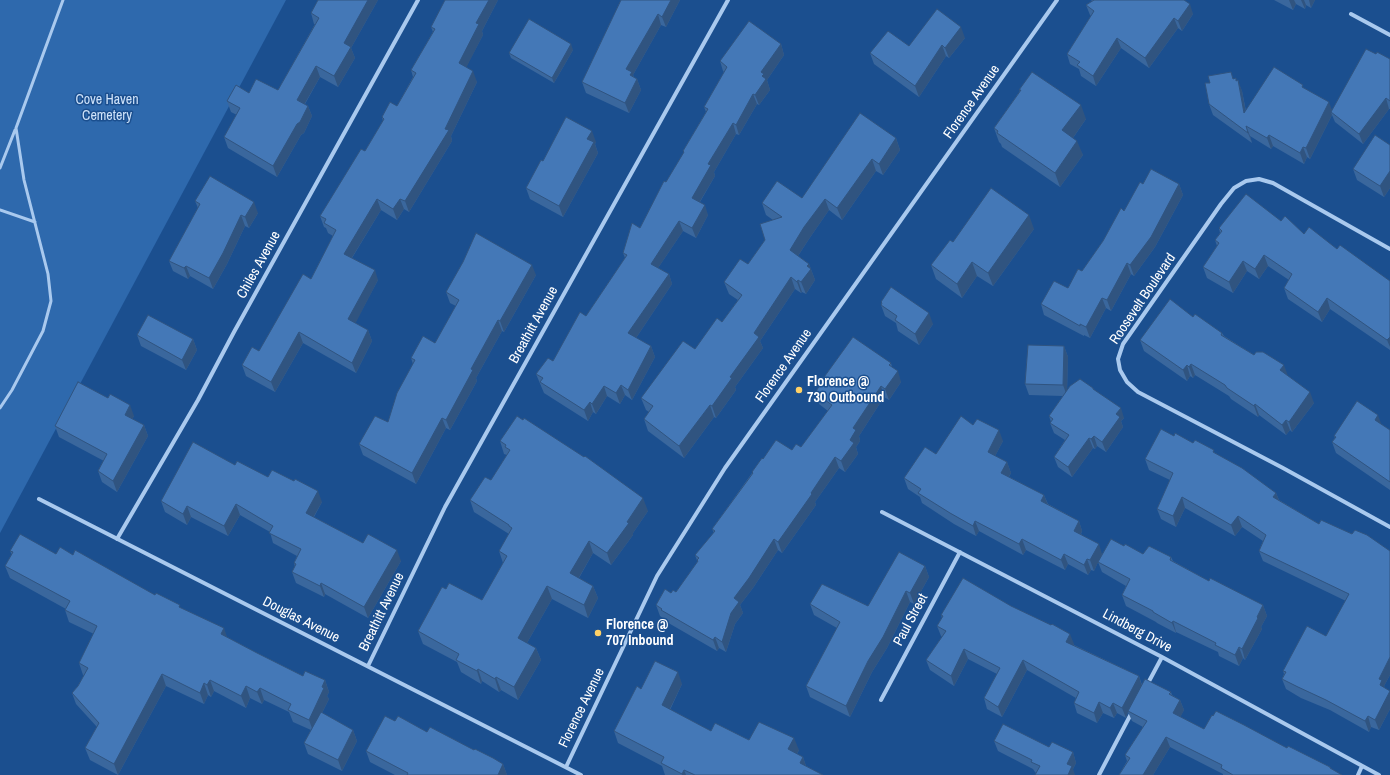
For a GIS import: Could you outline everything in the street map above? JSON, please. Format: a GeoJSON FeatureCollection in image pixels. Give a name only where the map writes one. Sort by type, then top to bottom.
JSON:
{"type":"FeatureCollection","features":[{"type":"Feature","properties":{"kind":"street","name":"Chiles Avenue"},"geometry":{"type":"LineString","coordinates":[[117,539],[198,400],[234,332],[418,0]]}},
{"type":"Feature","properties":{"kind":"street","name":"Breathitt Avenue"},"geometry":{"type":"LineString","coordinates":[[368,666],[445,507],[728,0]]}},
{"type":"Feature","properties":{"kind":"street","name":"Florence Avenue"},"geometry":{"type":"LineString","coordinates":[[566,767],[657,576],[725,468],[1057,0]]}},
{"type":"Feature","properties":{"kind":"street"},"geometry":{"type":"LineString","coordinates":[[1351,14],[1390,35]]}},
{"type":"Feature","properties":{"kind":"street","name":"Roosevelt Boulevard"},"geometry":{"type":"LineString","coordinates":[[1390,249],[1273,183],[1259,179],[1246,181],[1234,188],[1221,204],[1123,344],[1118,359],[1120,370],[1127,382],[1138,392],[1282,468],[1390,528]]}},
{"type":"Feature","properties":{"kind":"street","name":"Douglas Avenue"},"geometry":{"type":"LineString","coordinates":[[39,499],[581,775]]}},
{"type":"Feature","properties":{"kind":"street","name":"Lindberg Drive"},"geometry":{"type":"LineString","coordinates":[[882,512],[1162,656],[1379,775]]}},
{"type":"Feature","properties":{"kind":"street","name":"Paul Street"},"geometry":{"type":"LineString","coordinates":[[880,700],[960,552]]}},
{"type":"Feature","properties":{"kind":"street"},"geometry":{"type":"LineString","coordinates":[[1143,691],[1162,656]]}},
{"type":"Feature","properties":{"kind":"street"},"geometry":{"type":"LineString","coordinates":[[1099,775],[1136,705]]}},
{"type":"Feature","properties":{"kind":"street"},"geometry":{"type":"LineString","coordinates":[[1358,775],[1362,766]]}},
{"type":"Feature","properties":{"kind":"lane"},"geometry":{"type":"LineString","coordinates":[[0,168],[63,0]]}},
{"type":"Feature","properties":{"kind":"lane"},"geometry":{"type":"LineString","coordinates":[[0,408],[12,390],[43,331],[51,301],[48,274],[24,180],[16,128]]}},
{"type":"Feature","properties":{"kind":"lane"},"geometry":{"type":"LineString","coordinates":[[0,210],[35,222]]}},
{"type":"Feature","properties":{"kind":"green space","name":"Cove Haven Cemetery"},"geometry":{"type":"Polygon","coordinates":[[[0,0],[286,0],[0,533],[0,0]]]}},
{"type":"Feature","properties":{"kind":"building"},"geometry":{"type":"Polygon","coordinates":[[[318,0],[368,0],[344,43],[351,47],[334,76],[316,66],[297,100],[308,106],[273,166],[224,137],[240,108],[227,101],[236,85],[249,93],[256,79],[278,90],[319,18],[311,13],[318,0]]]}},
{"type":"Feature","properties":{"kind":"building"},"geometry":{"type":"Polygon","coordinates":[[[445,0],[489,0],[476,23],[479,24],[459,63],[473,71],[445,129],[449,130],[405,201],[400,199],[393,209],[377,199],[344,254],[375,270],[348,319],[368,330],[352,363],[299,332],[271,382],[242,365],[252,347],[259,351],[303,274],[311,279],[336,230],[324,223],[326,219],[320,216],[361,149],[365,151],[384,119],[382,117],[390,102],[397,106],[416,73],[411,70],[435,29],[431,27],[445,0]]]}},
{"type":"Feature","properties":{"kind":"building"},"geometry":{"type":"Polygon","coordinates":[[[621,0],[671,0],[662,17],[658,14],[626,69],[632,72],[630,75],[637,79],[625,103],[582,82],[621,0]]]}},
{"type":"Feature","properties":{"kind":"building"},"geometry":{"type":"Polygon","coordinates":[[[1094,0],[1184,0],[1190,4],[1178,21],[1174,18],[1145,58],[1117,38],[1093,76],[1077,65],[1080,62],[1067,54],[1094,11],[1086,5],[1094,0]]]}},
{"type":"Feature","properties":{"kind":"building"},"geometry":{"type":"Polygon","coordinates":[[[937,9],[961,27],[945,48],[942,45],[915,86],[870,53],[888,31],[909,46],[937,9]]]}},
{"type":"Feature","properties":{"kind":"building"},"geometry":{"type":"Polygon","coordinates":[[[529,19],[571,44],[552,78],[509,53],[529,19]]]}},
{"type":"Feature","properties":{"kind":"building"},"geometry":{"type":"Polygon","coordinates":[[[749,21],[781,44],[761,72],[764,74],[762,76],[766,79],[755,95],[753,94],[736,125],[733,123],[708,164],[711,165],[692,198],[705,205],[692,228],[679,221],[651,264],[669,274],[628,333],[651,346],[628,390],[621,385],[616,393],[604,386],[592,404],[590,402],[584,410],[540,382],[543,378],[536,374],[548,358],[553,361],[580,312],[586,316],[627,255],[623,253],[632,223],[640,228],[664,181],[666,182],[708,109],[704,107],[727,67],[720,61],[749,21]]]}},
{"type":"Feature","properties":{"kind":"building"},"geometry":{"type":"Polygon","coordinates":[[[1366,49],[1376,54],[1377,52],[1390,59],[1390,101],[1386,98],[1359,134],[1331,112],[1366,49]]]}},
{"type":"Feature","properties":{"kind":"building"},"geometry":{"type":"Polygon","coordinates":[[[1274,67],[1303,85],[1302,87],[1329,102],[1306,148],[1303,147],[1300,153],[1269,135],[1267,138],[1246,126],[1248,133],[1209,104],[1205,83],[1210,83],[1208,76],[1231,72],[1233,79],[1236,78],[1236,81],[1238,80],[1244,113],[1274,67]]]}},
{"type":"Feature","properties":{"kind":"building"},"geometry":{"type":"Polygon","coordinates":[[[1032,72],[1081,105],[1062,130],[1077,141],[1055,173],[997,133],[998,131],[994,128],[1032,72]]]}},
{"type":"Feature","properties":{"kind":"building"},"geometry":{"type":"Polygon","coordinates":[[[860,113],[896,138],[879,164],[872,159],[837,208],[825,199],[804,227],[790,250],[809,264],[807,266],[811,269],[801,282],[798,280],[797,282],[791,277],[754,333],[759,337],[730,377],[732,378],[712,406],[710,405],[679,446],[644,419],[653,406],[641,398],[683,341],[695,349],[717,318],[722,322],[742,295],[724,282],[740,259],[748,264],[765,240],[760,224],[782,217],[762,203],[777,181],[802,198],[860,113]]]}},
{"type":"Feature","properties":{"kind":"building"},"geometry":{"type":"Polygon","coordinates":[[[566,117],[592,131],[587,139],[594,142],[559,206],[526,188],[541,160],[543,161],[566,117]]]}},
{"type":"Feature","properties":{"kind":"building"},"geometry":{"type":"Polygon","coordinates":[[[1375,135],[1390,145],[1390,171],[1380,186],[1353,169],[1375,135]]]}},
{"type":"Feature","properties":{"kind":"building"},"geometry":{"type":"Polygon","coordinates":[[[1151,169],[1179,184],[1151,237],[1130,265],[1127,263],[1107,300],[1102,298],[1086,327],[1080,324],[1080,326],[1041,304],[1054,281],[1068,288],[1078,269],[1082,271],[1103,241],[1121,208],[1124,211],[1140,182],[1143,184],[1151,169]]]}},
{"type":"Feature","properties":{"kind":"building"},"geometry":{"type":"Polygon","coordinates":[[[210,176],[254,202],[245,217],[241,215],[209,278],[186,266],[184,268],[169,261],[200,204],[195,201],[210,176]]]}},
{"type":"Feature","properties":{"kind":"building"},"geometry":{"type":"Polygon","coordinates":[[[991,188],[1029,215],[988,273],[972,262],[957,284],[931,265],[950,240],[953,242],[991,188]]]}},
{"type":"Feature","properties":{"kind":"building"},"geometry":{"type":"Polygon","coordinates":[[[1246,194],[1281,221],[1285,216],[1304,234],[1309,227],[1337,249],[1340,245],[1390,281],[1390,337],[1387,340],[1327,298],[1318,312],[1284,288],[1292,274],[1264,255],[1255,269],[1243,261],[1229,282],[1203,267],[1219,243],[1215,240],[1222,231],[1219,228],[1246,194]]]}},
{"type":"Feature","properties":{"kind":"building"},"geometry":{"type":"Polygon","coordinates":[[[476,233],[532,265],[500,321],[498,320],[471,369],[473,370],[446,420],[442,418],[412,473],[359,444],[375,416],[388,422],[397,393],[415,360],[411,358],[423,336],[435,343],[459,300],[446,292],[463,262],[476,233]]]}},
{"type":"Feature","properties":{"kind":"building"},"geometry":{"type":"Polygon","coordinates":[[[891,287],[929,313],[915,334],[895,320],[897,316],[881,305],[881,302],[891,287]]]}},
{"type":"Feature","properties":{"kind":"building"},"geometry":{"type":"Polygon","coordinates":[[[1170,299],[1193,317],[1195,314],[1222,333],[1221,335],[1254,355],[1256,352],[1263,352],[1284,365],[1280,370],[1310,392],[1289,422],[1286,420],[1282,425],[1255,404],[1254,406],[1227,388],[1225,385],[1191,364],[1189,367],[1187,365],[1183,370],[1140,340],[1170,299]]]}},
{"type":"Feature","properties":{"kind":"building"},"geometry":{"type":"Polygon","coordinates":[[[148,315],[193,339],[182,360],[137,335],[148,315]]]}},
{"type":"Feature","properties":{"kind":"building"},"geometry":{"type":"Polygon","coordinates":[[[853,337],[891,363],[889,365],[898,371],[885,389],[881,386],[853,428],[856,430],[850,440],[854,443],[841,461],[835,457],[811,493],[812,494],[778,542],[774,539],[734,598],[739,602],[731,613],[722,642],[715,637],[713,640],[661,610],[662,609],[656,605],[665,589],[671,593],[673,590],[676,592],[698,561],[697,560],[699,558],[695,555],[715,531],[712,529],[776,440],[792,450],[796,444],[801,447],[832,405],[815,393],[822,380],[853,337]]]}},
{"type":"Feature","properties":{"kind":"building"},"geometry":{"type":"Polygon","coordinates":[[[1028,345],[1064,346],[1063,385],[1025,384],[1028,345]]]}},
{"type":"Feature","properties":{"kind":"building"},"geometry":{"type":"Polygon","coordinates":[[[1080,379],[1121,408],[1116,414],[1120,417],[1102,442],[1094,436],[1091,439],[1089,438],[1068,467],[1054,457],[1069,435],[1050,423],[1053,419],[1049,416],[1070,386],[1080,379]]]}},
{"type":"Feature","properties":{"kind":"building"},"geometry":{"type":"Polygon","coordinates":[[[78,382],[108,398],[110,394],[130,405],[125,415],[144,425],[113,481],[98,471],[107,454],[55,426],[78,382]]]}},
{"type":"Feature","properties":{"kind":"building"},"geometry":{"type":"Polygon","coordinates":[[[1357,401],[1378,415],[1375,420],[1390,430],[1390,482],[1332,442],[1336,437],[1334,436],[1357,401]]]}},
{"type":"Feature","properties":{"kind":"building"},"geometry":{"type":"Polygon","coordinates":[[[517,416],[523,420],[524,418],[584,457],[585,456],[643,498],[627,522],[629,523],[607,553],[589,541],[570,573],[593,586],[584,605],[547,586],[518,638],[536,648],[514,687],[496,677],[495,679],[478,669],[477,671],[456,660],[459,654],[418,631],[442,587],[446,589],[449,583],[482,600],[507,556],[499,551],[512,528],[470,500],[485,477],[491,480],[510,450],[500,441],[517,416]]]}},
{"type":"Feature","properties":{"kind":"building"},"geometry":{"type":"Polygon","coordinates":[[[961,416],[973,425],[977,419],[999,430],[988,452],[1007,462],[1001,473],[1044,495],[1041,501],[1079,521],[1074,531],[1099,544],[1090,560],[1087,559],[1084,565],[1064,554],[1061,560],[1022,539],[1019,544],[975,521],[973,526],[918,493],[921,489],[904,478],[925,447],[936,454],[961,416]]]}},
{"type":"Feature","properties":{"kind":"building"},"geometry":{"type":"Polygon","coordinates":[[[1161,429],[1174,436],[1175,433],[1193,443],[1195,440],[1214,450],[1213,452],[1242,468],[1276,493],[1273,497],[1319,524],[1321,520],[1352,534],[1355,530],[1367,535],[1390,551],[1390,657],[1379,679],[1382,680],[1380,685],[1390,691],[1375,720],[1368,716],[1365,721],[1282,679],[1286,672],[1283,671],[1307,626],[1326,636],[1349,594],[1259,551],[1266,535],[1238,516],[1231,525],[1182,497],[1173,516],[1157,509],[1173,473],[1145,459],[1161,429]]]}},
{"type":"Feature","properties":{"kind":"building"},"geometry":{"type":"Polygon","coordinates":[[[193,442],[235,465],[237,461],[268,477],[272,470],[294,481],[295,479],[318,491],[306,513],[363,543],[368,534],[397,550],[364,607],[321,583],[320,586],[292,572],[296,564],[294,563],[301,549],[269,533],[273,526],[236,504],[224,526],[187,506],[183,514],[161,501],[193,442]]]}},
{"type":"Feature","properties":{"kind":"building"},"geometry":{"type":"Polygon","coordinates":[[[20,534],[56,554],[60,547],[73,555],[75,550],[155,595],[156,593],[180,605],[179,607],[224,628],[221,634],[257,653],[303,676],[305,671],[325,680],[322,687],[324,688],[309,720],[288,710],[291,704],[260,688],[257,692],[246,686],[241,696],[210,680],[207,685],[204,683],[200,693],[162,674],[114,764],[85,748],[99,723],[72,693],[78,686],[88,668],[79,663],[97,626],[65,610],[70,601],[5,566],[13,552],[10,551],[20,534]]]}},
{"type":"Feature","properties":{"kind":"building"},"geometry":{"type":"Polygon","coordinates":[[[1111,539],[1124,546],[1125,544],[1143,554],[1149,546],[1171,557],[1170,560],[1209,581],[1210,578],[1263,605],[1242,649],[1239,647],[1235,655],[1215,645],[1216,643],[1173,621],[1172,623],[1122,595],[1130,579],[1098,562],[1111,539]]]}},
{"type":"Feature","properties":{"kind":"building"},"geometry":{"type":"Polygon","coordinates":[[[899,552],[925,566],[910,593],[906,591],[883,637],[868,661],[846,706],[806,686],[840,622],[810,604],[822,584],[868,606],[899,552]]]}},
{"type":"Feature","properties":{"kind":"building"},"geometry":{"type":"Polygon","coordinates":[[[963,578],[1011,606],[1051,625],[1052,624],[1070,634],[1066,642],[1139,676],[1122,708],[1113,703],[1110,708],[1099,702],[1094,713],[1074,703],[1079,692],[1023,660],[998,707],[984,698],[1000,668],[964,649],[951,676],[926,660],[946,631],[937,626],[943,616],[941,615],[963,578]]]}},
{"type":"Feature","properties":{"kind":"building"},"geometry":{"type":"Polygon","coordinates":[[[655,661],[678,672],[662,705],[711,731],[715,723],[749,740],[759,722],[794,738],[788,749],[803,757],[800,763],[823,775],[695,775],[684,770],[682,774],[661,763],[664,757],[614,731],[637,686],[641,689],[655,661]]]}},
{"type":"Feature","properties":{"kind":"building"},"geometry":{"type":"Polygon","coordinates":[[[1145,679],[1171,692],[1169,694],[1180,700],[1173,713],[1204,729],[1216,711],[1287,748],[1288,746],[1330,767],[1342,775],[1233,775],[1221,768],[1222,765],[1166,737],[1143,775],[1119,775],[1130,758],[1125,755],[1147,721],[1128,711],[1145,679]]]}},
{"type":"Feature","properties":{"kind":"building"},"geometry":{"type":"Polygon","coordinates":[[[321,712],[353,730],[338,760],[304,743],[321,712]]]}},
{"type":"Feature","properties":{"kind":"building"},"geometry":{"type":"Polygon","coordinates":[[[385,716],[395,721],[398,716],[427,732],[430,727],[474,750],[475,749],[493,758],[503,764],[498,775],[407,775],[408,773],[366,751],[385,716]]]}},
{"type":"Feature","properties":{"kind":"building"},"geometry":{"type":"Polygon","coordinates":[[[1003,724],[1049,747],[1052,742],[1073,752],[1067,764],[1072,766],[1068,775],[1035,775],[1040,766],[1031,762],[1032,760],[994,741],[1003,724]]]}},
{"type":"Feature","properties":{"kind":"place","name":"Florence @ 730 Outbound"},"geometry":{"type":"Point","coordinates":[799,390]}},
{"type":"Feature","properties":{"kind":"place","name":"Florence @ 707 Inbound"},"geometry":{"type":"Point","coordinates":[598,633]}}]}
